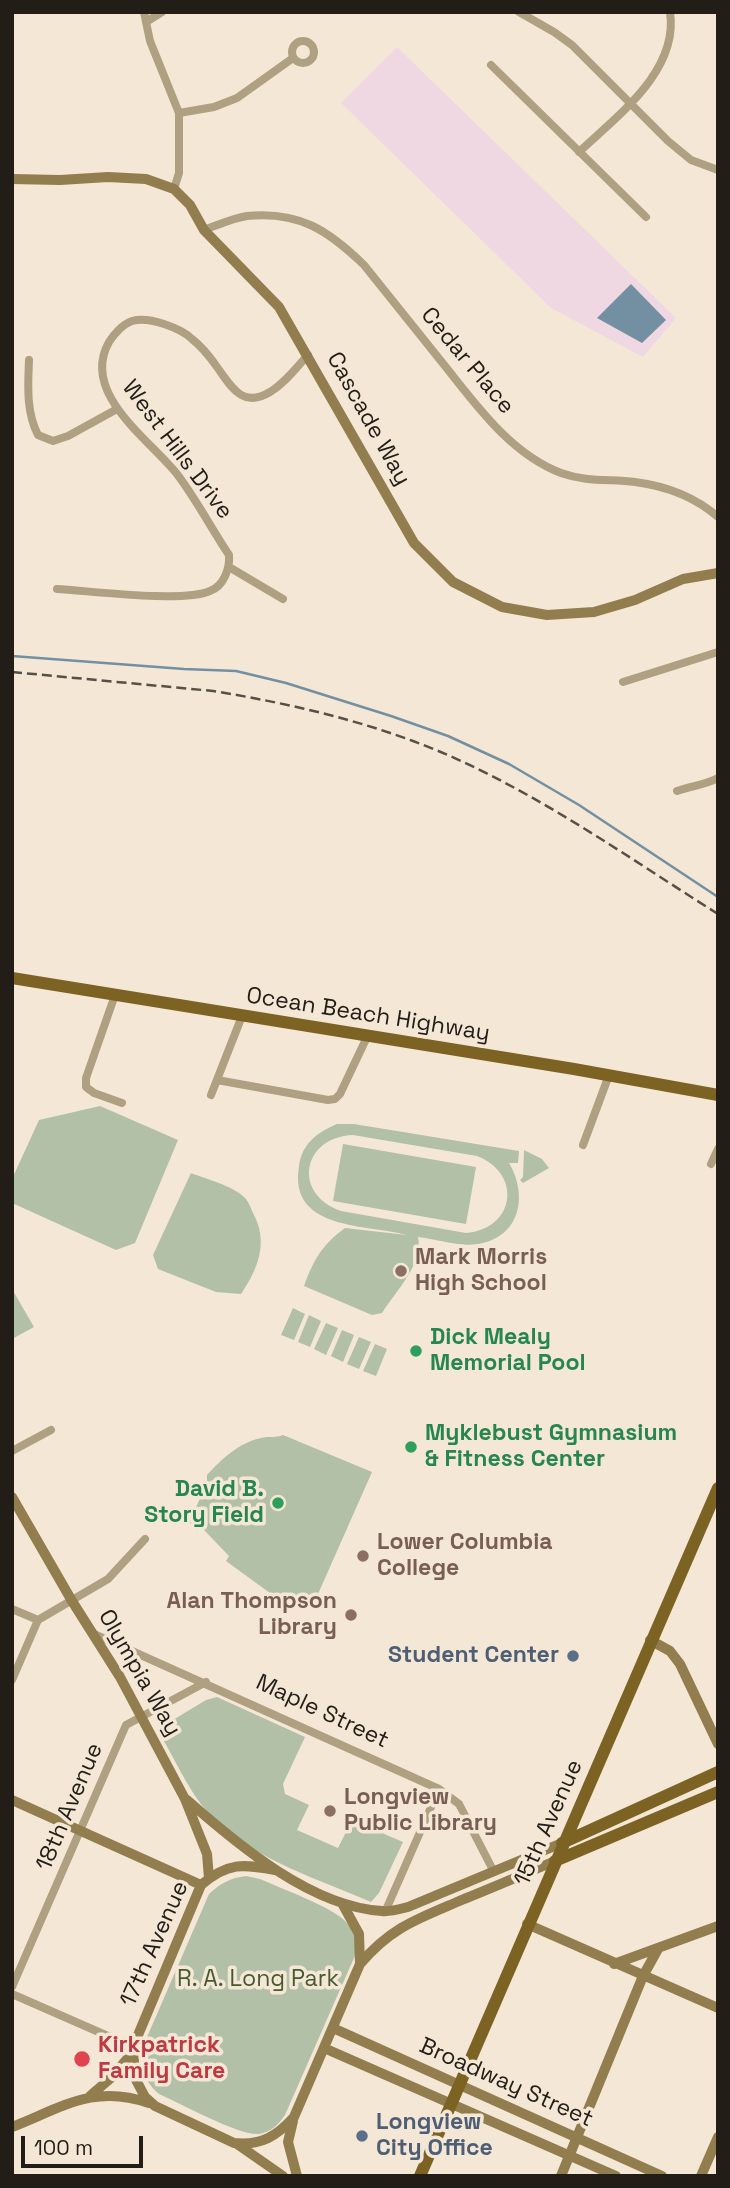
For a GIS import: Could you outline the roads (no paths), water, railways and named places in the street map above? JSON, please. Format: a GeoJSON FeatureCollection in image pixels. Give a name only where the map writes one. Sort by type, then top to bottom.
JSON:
{"type":"FeatureCollection","features":[{"type":"Feature","properties":{"kind":"main road","name":"Ocean Beach Highway"},"geometry":{"type":"LineString","coordinates":[[12,978],[718,1095]]}},
{"type":"Feature","properties":{"kind":"main road","name":"15th Avenue"},"geometry":{"type":"LineString","coordinates":[[420,2176],[718,1488]]}},
{"type":"Feature","properties":{"kind":"main road"},"geometry":{"type":"LineString","coordinates":[[562,1843],[718,1772]]}},
{"type":"Feature","properties":{"kind":"main road"},"geometry":{"type":"LineString","coordinates":[[555,1861],[718,1793]]}},
{"type":"Feature","properties":{"kind":"street"},"geometry":{"type":"LineString","coordinates":[[12,179],[111,177],[146,180],[174,189],[179,173],[180,113],[150,41],[144,12]]}},
{"type":"Feature","properties":{"kind":"street"},"geometry":{"type":"LineString","coordinates":[[146,22],[162,12]]}},
{"type":"Feature","properties":{"kind":"street"},"geometry":{"type":"LineString","coordinates":[[519,12],[572,45],[629,104],[691,160],[718,170]]}},
{"type":"Feature","properties":{"kind":"street"},"geometry":{"type":"LineString","coordinates":[[579,152],[629,104],[656,72],[667,48],[670,12]]}},
{"type":"Feature","properties":{"kind":"street"},"geometry":{"type":"LineString","coordinates":[[180,113],[214,107],[237,98],[293,58]]}},
{"type":"Feature","properties":{"kind":"street"},"geometry":{"type":"LineString","coordinates":[[491,65],[646,217]]}},
{"type":"Feature","properties":{"kind":"street","name":"Cascade Way"},"geometry":{"type":"LineString","coordinates":[[174,189],[190,205],[204,230],[279,307],[414,543],[453,582],[502,607],[547,615],[594,612],[635,600],[683,579],[718,573]]}},
{"type":"Feature","properties":{"kind":"street","name":"Cedar Place"},"geometry":{"type":"LineString","coordinates":[[204,230],[245,216],[286,217],[315,226],[340,242],[364,265],[490,421],[524,453],[561,473],[593,481],[635,482],[669,489],[703,504],[718,517]]}},
{"type":"Feature","properties":{"kind":"street","name":"West Hills Drive"},"geometry":{"type":"LineString","coordinates":[[229,567],[229,555],[177,474],[117,409],[106,388],[101,370],[104,351],[114,334],[132,321],[161,323],[192,338],[216,366],[229,387],[243,396],[258,398],[272,391],[308,355]]}},
{"type":"Feature","properties":{"kind":"street"},"geometry":{"type":"LineString","coordinates":[[29,359],[27,391],[33,425],[38,435],[53,441],[68,436],[117,409]]}},
{"type":"Feature","properties":{"kind":"street"},"geometry":{"type":"LineString","coordinates":[[57,589],[190,595],[212,591],[222,581],[229,567],[283,599]]}},
{"type":"Feature","properties":{"kind":"street"},"geometry":{"type":"LineString","coordinates":[[623,682],[718,652]]}},
{"type":"Feature","properties":{"kind":"street"},"geometry":{"type":"LineString","coordinates":[[677,791],[718,778]]}},
{"type":"Feature","properties":{"kind":"street"},"geometry":{"type":"LineString","coordinates":[[115,995],[86,1078],[86,1087],[94,1093],[122,1103]]}},
{"type":"Feature","properties":{"kind":"street"},"geometry":{"type":"LineString","coordinates":[[211,1095],[242,1016]]}},
{"type":"Feature","properties":{"kind":"street"},"geometry":{"type":"LineString","coordinates":[[217,1080],[328,1100],[335,1099],[340,1094],[367,1037]]}},
{"type":"Feature","properties":{"kind":"street"},"geometry":{"type":"LineString","coordinates":[[583,1146],[609,1075]]}},
{"type":"Feature","properties":{"kind":"street"},"geometry":{"type":"LineString","coordinates":[[711,1164],[718,1149]]}},
{"type":"Feature","properties":{"kind":"street"},"geometry":{"type":"LineString","coordinates":[[12,1451],[51,1430]]}},
{"type":"Feature","properties":{"kind":"street","name":"Olympia Way"},"geometry":{"type":"LineString","coordinates":[[12,1497],[94,1634],[185,1798],[207,1854],[205,1882]]}},
{"type":"Feature","properties":{"kind":"street"},"geometry":{"type":"LineString","coordinates":[[12,1680],[38,1620],[108,1579],[145,1539]]}},
{"type":"Feature","properties":{"kind":"street"},"geometry":{"type":"LineString","coordinates":[[12,1609],[38,1620]]}},
{"type":"Feature","properties":{"kind":"street","name":"Maple Street"},"geometry":{"type":"LineString","coordinates":[[94,1634],[206,1682],[439,1789],[459,1804],[494,1872]]}},
{"type":"Feature","properties":{"kind":"street"},"geometry":{"type":"LineString","coordinates":[[650,1640],[670,1651],[680,1664],[718,1744]]}},
{"type":"Feature","properties":{"kind":"street","name":"18th Avenue"},"geometry":{"type":"LineString","coordinates":[[12,1987],[127,1724],[206,1682]]}},
{"type":"Feature","properties":{"kind":"street"},"geometry":{"type":"LineString","coordinates":[[384,1912],[439,1789]]}},
{"type":"Feature","properties":{"kind":"street"},"geometry":{"type":"LineString","coordinates":[[185,1798],[237,1844],[275,1870],[342,1903],[384,1912],[408,1907],[562,1843]]}},
{"type":"Feature","properties":{"kind":"street"},"geometry":{"type":"LineString","coordinates":[[12,1800],[205,1882]]}},
{"type":"Feature","properties":{"kind":"street"},"geometry":{"type":"LineString","coordinates":[[297,2176],[288,2142],[294,2117],[360,1964],[388,1935],[430,1912],[555,1861]]}},
{"type":"Feature","properties":{"kind":"street","name":"17th Avenue"},"geometry":{"type":"LineString","coordinates":[[133,2050],[205,1882],[227,1868],[244,1865],[275,1870]]}},
{"type":"Feature","properties":{"kind":"street"},"geometry":{"type":"LineString","coordinates":[[342,1903],[359,1934],[360,1964]]}},
{"type":"Feature","properties":{"kind":"street"},"geometry":{"type":"LineString","coordinates":[[527,1924],[718,2008]]}},
{"type":"Feature","properties":{"kind":"street"},"geometry":{"type":"LineString","coordinates":[[614,1964],[718,1926]]}},
{"type":"Feature","properties":{"kind":"street"},"geometry":{"type":"LineString","coordinates":[[561,2176],[643,1976],[659,1949]]}},
{"type":"Feature","properties":{"kind":"street"},"geometry":{"type":"LineString","coordinates":[[12,1994],[133,2050]]}},
{"type":"Feature","properties":{"kind":"street","name":"Broadway Street"},"geometry":{"type":"LineString","coordinates":[[332,2028],[662,2176]]}},
{"type":"Feature","properties":{"kind":"street","name":"Broadway Street"},"geometry":{"type":"LineString","coordinates":[[324,2048],[616,2176]]}},
{"type":"Feature","properties":{"kind":"street"},"geometry":{"type":"LineString","coordinates":[[133,2050],[135,2078],[155,2106]]}},
{"type":"Feature","properties":{"kind":"street"},"geometry":{"type":"LineString","coordinates":[[12,2127],[90,2096],[112,2077],[133,2050]]}},
{"type":"Feature","properties":{"kind":"street"},"geometry":{"type":"LineString","coordinates":[[90,2096],[117,2095],[155,2106],[234,2143],[277,2174]]}},
{"type":"Feature","properties":{"kind":"street"},"geometry":{"type":"LineString","coordinates":[[234,2143],[248,2144],[267,2140],[279,2133],[294,2117]]}},
{"type":"Feature","properties":{"kind":"street"},"geometry":{"type":"LineString","coordinates":[[701,2176],[718,2137]]}},
{"type":"Feature","properties":{"kind":"water"},"geometry":{"type":"Polygon","coordinates":[[[631,284],[666,320],[642,343],[597,318],[631,284]]]}},
{"type":"Feature","properties":{"kind":"waterway"},"geometry":{"type":"LineString","coordinates":[[12,656],[236,671],[286,683],[391,716],[448,736],[509,764],[579,805],[718,897]]}},
{"type":"Feature","properties":{"kind":"railway"},"geometry":{"type":"LineString","coordinates":[[12,672],[213,691],[314,711],[389,732],[453,757],[531,797],[718,914]]}},
{"type":"Feature","properties":{"kind":"place","name":"Mark Morris High School"},"geometry":{"type":"Point","coordinates":[401,1271]}},
{"type":"Feature","properties":{"kind":"place","name":"Dick Mealy Memorial Pool"},"geometry":{"type":"Point","coordinates":[416,1351]}},
{"type":"Feature","properties":{"kind":"place","name":"Myklebust Gymnasium & Fitness Center"},"geometry":{"type":"Point","coordinates":[411,1447]}},
{"type":"Feature","properties":{"kind":"place","name":"David B. Story Field"},"geometry":{"type":"Point","coordinates":[278,1503]}},
{"type":"Feature","properties":{"kind":"place","name":"Lower Columbia College"},"geometry":{"type":"Point","coordinates":[363,1556]}},
{"type":"Feature","properties":{"kind":"place","name":"Alan Thompson Library"},"geometry":{"type":"Point","coordinates":[351,1615]}},
{"type":"Feature","properties":{"kind":"place","name":"Student Center"},"geometry":{"type":"Point","coordinates":[573,1656]}},
{"type":"Feature","properties":{"kind":"place","name":"Longview Public Library"},"geometry":{"type":"Point","coordinates":[330,1811]}},
{"type":"Feature","properties":{"kind":"place","name":"Kirkpatrick Family Care"},"geometry":{"type":"Point","coordinates":[82,2059]}},
{"type":"Feature","properties":{"kind":"place","name":"Longview City Office"},"geometry":{"type":"Point","coordinates":[362,2136]}},
{"type":"Feature","properties":{"kind":"park label","name":"R. A. Long Park"},"geometry":{"type":"Point","coordinates":[258,1980]}}]}
